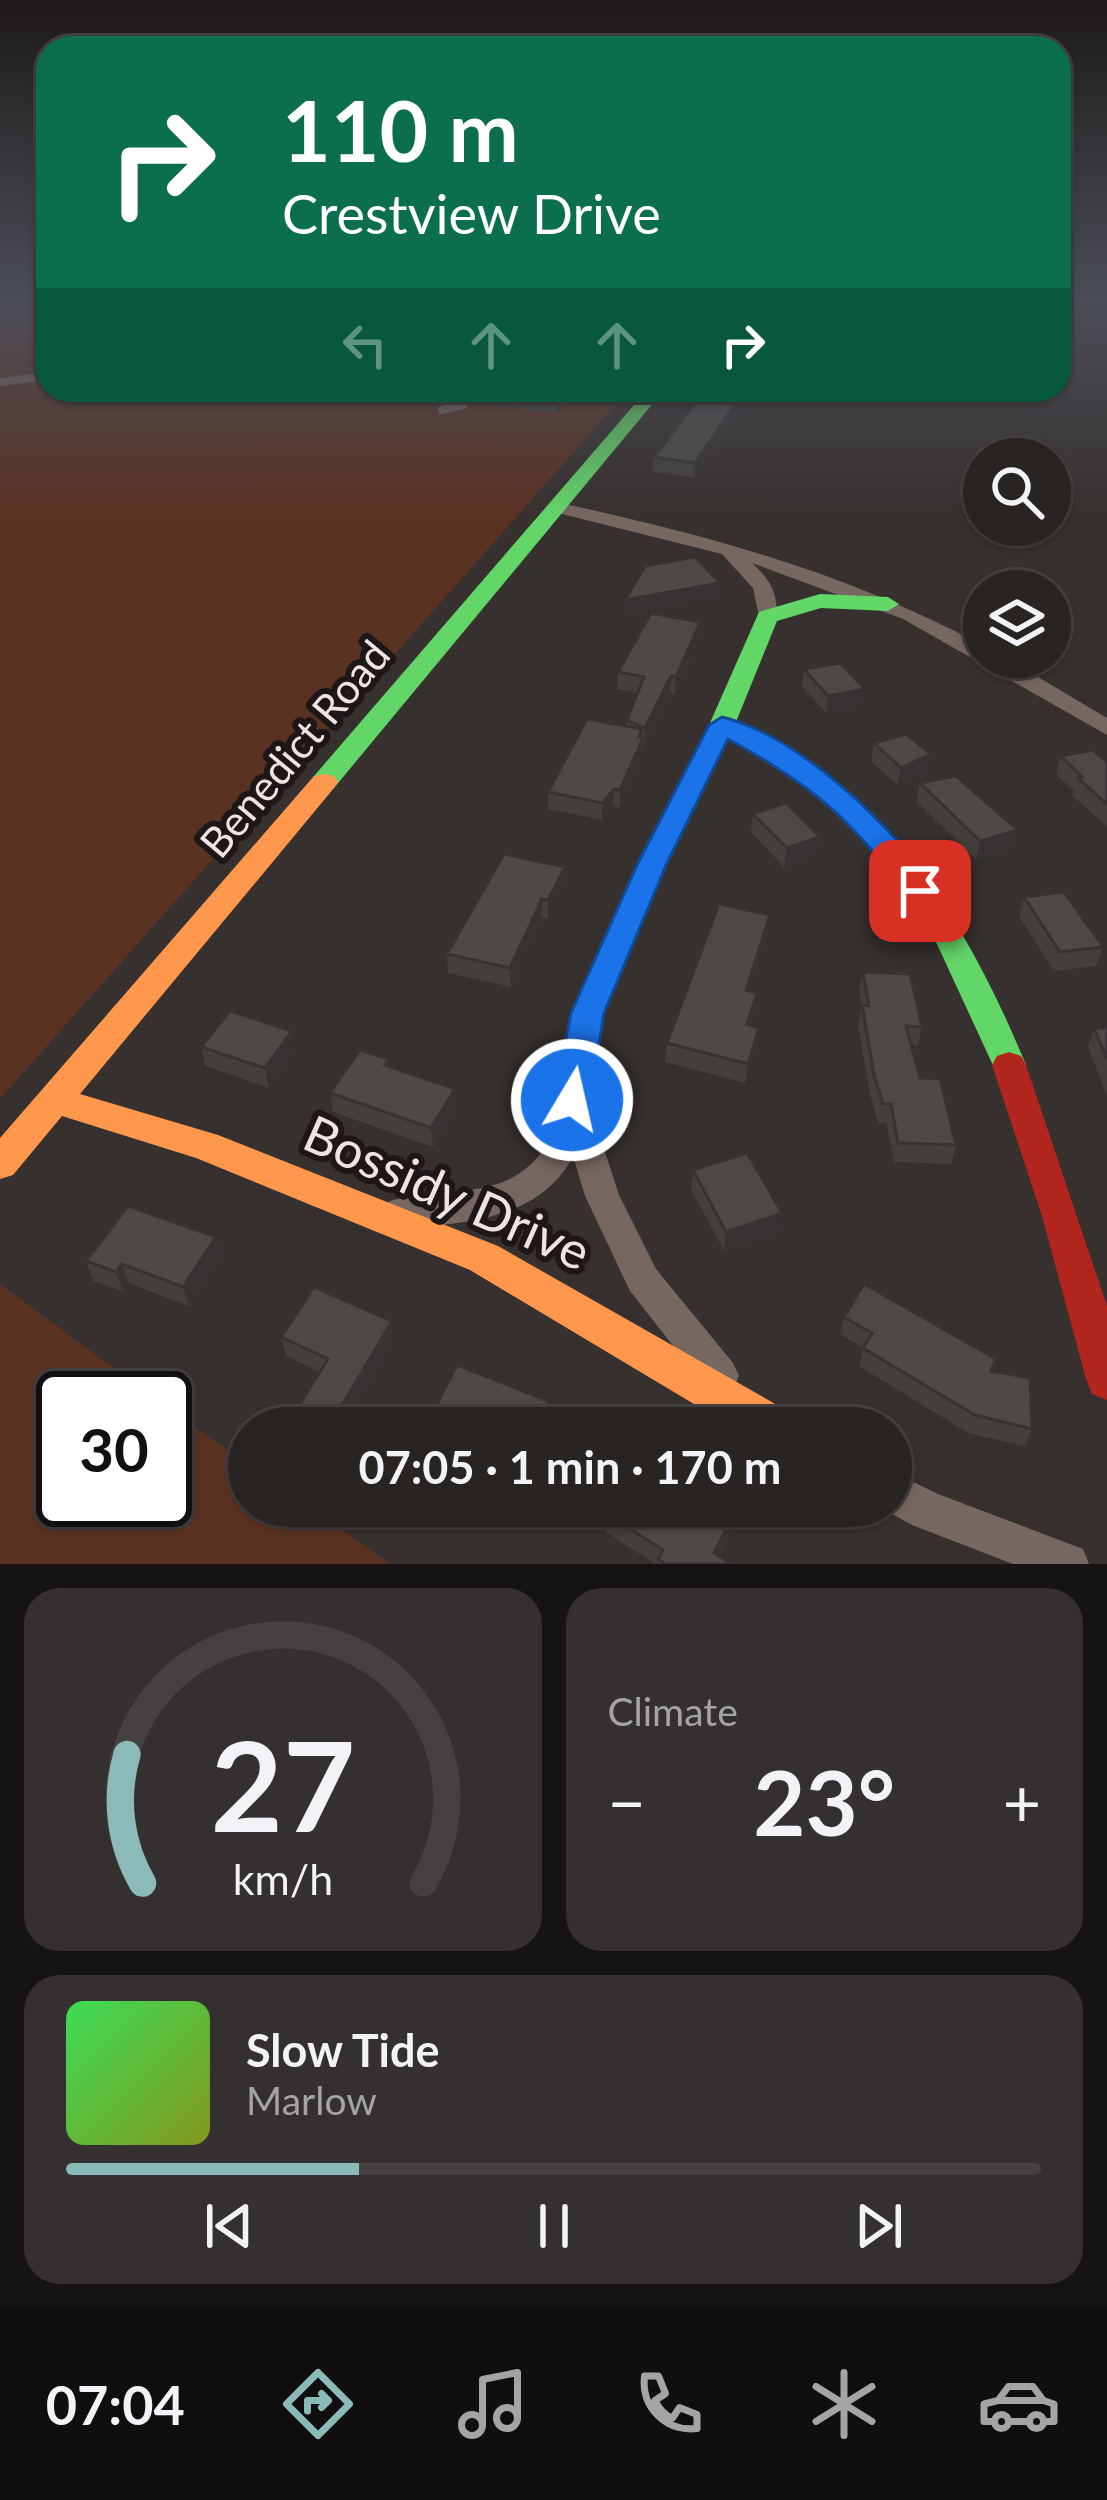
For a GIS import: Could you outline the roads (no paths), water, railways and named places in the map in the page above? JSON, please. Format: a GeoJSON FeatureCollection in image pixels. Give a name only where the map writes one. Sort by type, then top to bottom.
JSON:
{"type":"FeatureCollection","features":[{"type":"Feature","properties":{"kind":"street","name":"Benedict Road"},"geometry":{"type":"LineString","coordinates":[[0,1164],[646,402]]}},
{"type":"Feature","properties":{"kind":"street"},"geometry":{"type":"LineString","coordinates":[[556,507],[718,547],[888,604],[963,643]]}},
{"type":"Feature","properties":{"kind":"street"},"geometry":{"type":"LineString","coordinates":[[378,1214],[460,1210],[532,1186],[556,1160],[588,1013],[652,863],[722,725],[767,616],[767,595],[753,572],[718,547]]}},
{"type":"Feature","properties":{"kind":"street"},"geometry":{"type":"LineString","coordinates":[[767,616],[820,601],[888,604]]}},
{"type":"Feature","properties":{"kind":"street"},"geometry":{"type":"LineString","coordinates":[[1024,678],[1107,728]]}},
{"type":"Feature","properties":{"kind":"street"},"geometry":{"type":"LineString","coordinates":[[722,725],[808,772],[876,832],[943,921],[989,1012],[1059,1214],[1107,1378]]}},
{"type":"Feature","properties":{"kind":"street","name":"Bossidy Drive"},"geometry":{"type":"LineString","coordinates":[[54,1100],[205,1146],[484,1258],[740,1407]]}},
{"type":"Feature","properties":{"kind":"street"},"geometry":{"type":"LineString","coordinates":[[572,1100],[602,1196],[643,1280],[751,1407]]}},
{"type":"Feature","properties":{"kind":"street"},"geometry":{"type":"LineString","coordinates":[[912,1502],[1068,1564]]}},
{"type":"Feature","properties":{"kind":"lane"},"geometry":{"type":"LineString","coordinates":[[0,382],[36,378]]}},
{"type":"Feature","properties":{"kind":"lane"},"geometry":{"type":"LineString","coordinates":[[442,410],[462,402]]}}]}
